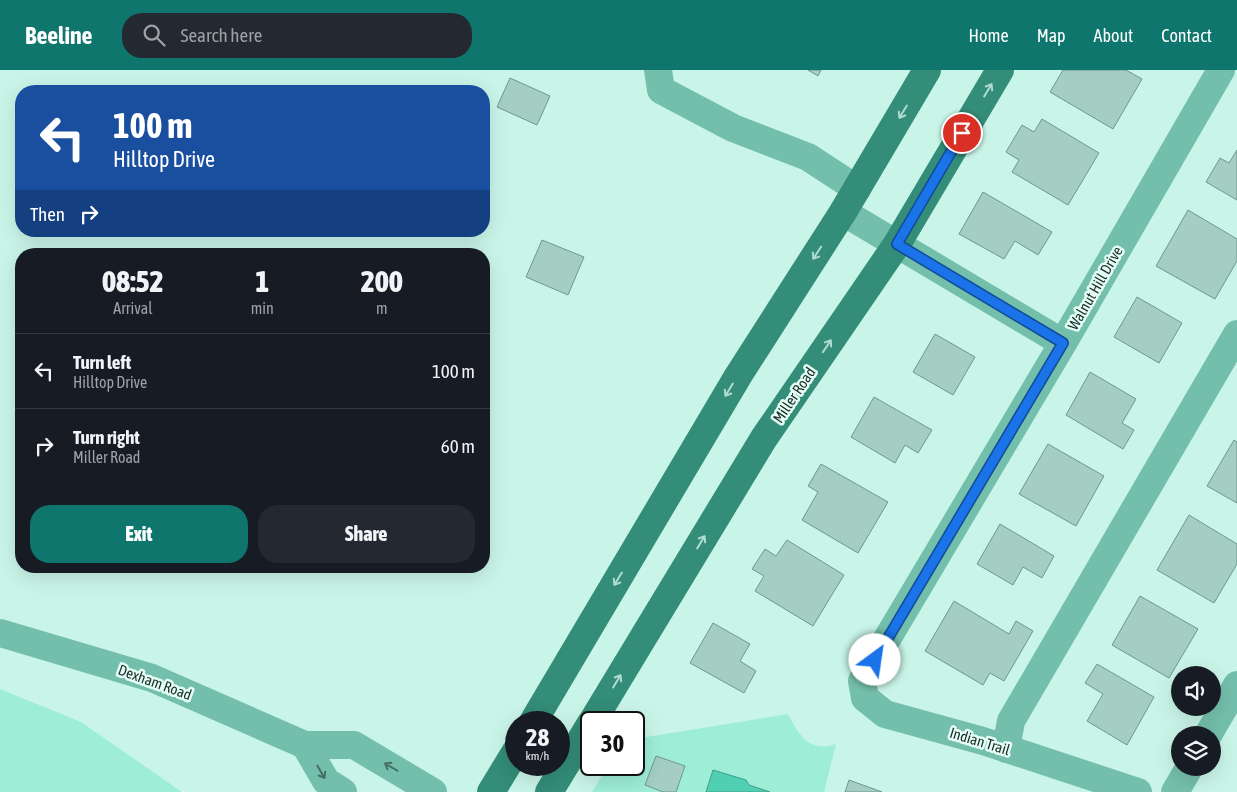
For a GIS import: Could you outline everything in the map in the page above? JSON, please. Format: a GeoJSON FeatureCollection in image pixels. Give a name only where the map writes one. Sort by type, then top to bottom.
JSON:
{"type":"FeatureCollection","features":[{"type":"Feature","properties":{"kind":"main road"},"geometry":{"type":"LineString","coordinates":[[540,711],[738,376],[843,212],[927,70]]}},
{"type":"Feature","properties":{"kind":"main road","name":"Miller Road"},"geometry":{"type":"LineString","coordinates":[[598,711],[764,438],[897,244],[1000,70]]}},
{"type":"Feature","properties":{"kind":"main road","name":"Miller Road"},"geometry":{"type":"LineString","coordinates":[[550,792],[580,742]]}},
{"type":"Feature","properties":{"kind":"main road"},"geometry":{"type":"LineString","coordinates":[[491,792],[505,769]]}},
{"type":"Feature","properties":{"kind":"street"},"geometry":{"type":"LineString","coordinates":[[658,70],[661,90],[733,128],[808,157],[857,189]]}},
{"type":"Feature","properties":{"kind":"street","name":"Walnut Hill Drive"},"geometry":{"type":"LineString","coordinates":[[875,660],[1063,343],[1221,70]]}},
{"type":"Feature","properties":{"kind":"street"},"geometry":{"type":"LineString","coordinates":[[843,212],[1063,343]]}},
{"type":"Feature","properties":{"kind":"street"},"geometry":{"type":"LineString","coordinates":[[1006,749],[1011,721],[1237,334]]}},
{"type":"Feature","properties":{"kind":"street","name":"Dexham Road"},"geometry":{"type":"LineString","coordinates":[[0,633],[152,678],[305,745],[354,745],[433,792]]}},
{"type":"Feature","properties":{"kind":"street","name":"Indian Trail"},"geometry":{"type":"LineString","coordinates":[[875,660],[862,682],[865,698],[885,714],[1006,749],[1138,792]]}},
{"type":"Feature","properties":{"kind":"street"},"geometry":{"type":"LineString","coordinates":[[1213,726],[1237,685]]}},
{"type":"Feature","properties":{"kind":"street"},"geometry":{"type":"LineString","coordinates":[[305,745],[326,781],[343,792]]}},
{"type":"Feature","properties":{"kind":"street"},"geometry":{"type":"LineString","coordinates":[[1175,792],[1184,776]]}},
{"type":"Feature","properties":{"kind":"shaded area"},"geometry":{"type":"Polygon","coordinates":[[[0,689],[81,722],[182,792],[0,792],[0,689]]]}},
{"type":"Feature","properties":{"kind":"shaded area"},"geometry":{"type":"Polygon","coordinates":[[[788,714],[796,729],[812,744],[827,746],[836,744],[824,792],[592,792],[601,776],[645,776],[645,737],[788,714]]]}},
{"type":"Feature","properties":{"kind":"shaded area"},"geometry":{"type":"Polygon","coordinates":[[[713,770],[746,780],[749,785],[770,792],[706,792],[713,770]]]}},
{"type":"Feature","properties":{"kind":"building"},"geometry":{"type":"Polygon","coordinates":[[[808,70],[821,70],[818,76],[808,70]]]}},
{"type":"Feature","properties":{"kind":"building"},"geometry":{"type":"Polygon","coordinates":[[[1063,70],[1126,70],[1142,79],[1113,129],[1050,92],[1063,70]]]}},
{"type":"Feature","properties":{"kind":"building"},"geometry":{"type":"Polygon","coordinates":[[[510,78],[550,96],[537,125],[497,107],[510,78]]]}},
{"type":"Feature","properties":{"kind":"building"},"geometry":{"type":"Polygon","coordinates":[[[1042,119],[1099,153],[1068,205],[1012,172],[1019,160],[1006,152],[1022,125],[1034,132],[1042,119]]]}},
{"type":"Feature","properties":{"kind":"building"},"geometry":{"type":"Polygon","coordinates":[[[1237,150],[1237,200],[1206,182],[1220,158],[1229,163],[1237,150]]]}},
{"type":"Feature","properties":{"kind":"building"},"geometry":{"type":"Polygon","coordinates":[[[983,192],[1052,232],[1038,255],[1015,241],[1004,259],[959,234],[983,192]]]}},
{"type":"Feature","properties":{"kind":"building"},"geometry":{"type":"Polygon","coordinates":[[[1188,210],[1237,239],[1237,261],[1215,299],[1156,266],[1188,210]]]}},
{"type":"Feature","properties":{"kind":"building"},"geometry":{"type":"Polygon","coordinates":[[[542,240],[584,257],[568,295],[526,277],[542,240]]]}},
{"type":"Feature","properties":{"kind":"building"},"geometry":{"type":"Polygon","coordinates":[[[1137,297],[1182,323],[1159,363],[1114,337],[1137,297]]]}},
{"type":"Feature","properties":{"kind":"building"},"geometry":{"type":"Polygon","coordinates":[[[935,334],[975,357],[953,395],[913,372],[935,334]]]}},
{"type":"Feature","properties":{"kind":"building"},"geometry":{"type":"Polygon","coordinates":[[[1090,372],[1136,399],[1122,423],[1134,430],[1123,449],[1066,415],[1090,372]]]}},
{"type":"Feature","properties":{"kind":"building"},"geometry":{"type":"Polygon","coordinates":[[[874,397],[932,430],[918,453],[905,445],[895,463],[851,437],[874,397]]]}},
{"type":"Feature","properties":{"kind":"building"},"geometry":{"type":"Polygon","coordinates":[[[1234,440],[1237,442],[1237,503],[1207,486],[1234,440]]]}},
{"type":"Feature","properties":{"kind":"building"},"geometry":{"type":"Polygon","coordinates":[[[1048,444],[1104,476],[1076,526],[1019,494],[1048,444]]]}},
{"type":"Feature","properties":{"kind":"building"},"geometry":{"type":"Polygon","coordinates":[[[821,464],[888,502],[858,553],[802,520],[818,492],[808,486],[821,464]]]}},
{"type":"Feature","properties":{"kind":"building"},"geometry":{"type":"Polygon","coordinates":[[[1189,515],[1237,544],[1237,564],[1214,603],[1157,570],[1189,515]]]}},
{"type":"Feature","properties":{"kind":"building"},"geometry":{"type":"Polygon","coordinates":[[[1000,524],[1054,556],[1042,578],[1023,567],[1013,585],[977,564],[1000,524]]]}},
{"type":"Feature","properties":{"kind":"building"},"geometry":{"type":"Polygon","coordinates":[[[787,540],[844,575],[813,626],[755,591],[764,576],[752,569],[765,549],[776,556],[787,540]]]}},
{"type":"Feature","properties":{"kind":"building"},"geometry":{"type":"Polygon","coordinates":[[[1140,596],[1198,629],[1176,666],[1171,666],[1169,678],[1112,645],[1140,596]]]}},
{"type":"Feature","properties":{"kind":"building"},"geometry":{"type":"Polygon","coordinates":[[[954,601],[1009,634],[1016,621],[1033,631],[1004,681],[990,673],[983,685],[925,651],[954,601]]]}},
{"type":"Feature","properties":{"kind":"building"},"geometry":{"type":"Polygon","coordinates":[[[713,623],[750,644],[740,661],[756,671],[744,693],[690,663],[713,623]]]}},
{"type":"Feature","properties":{"kind":"building"},"geometry":{"type":"Polygon","coordinates":[[[1097,664],[1154,697],[1127,745],[1087,721],[1103,694],[1085,683],[1097,664]]]}},
{"type":"Feature","properties":{"kind":"building"},"geometry":{"type":"Polygon","coordinates":[[[656,756],[685,766],[676,792],[663,792],[645,785],[656,756]]]}},
{"type":"Feature","properties":{"kind":"building"},"geometry":{"type":"Polygon","coordinates":[[[849,780],[882,792],[845,792],[849,780]]]}},
{"type":"Feature","properties":{"kind":"route"},"geometry":{"type":"LineString","coordinates":[[875,660],[1063,343],[897,244],[962,133]]}}]}
